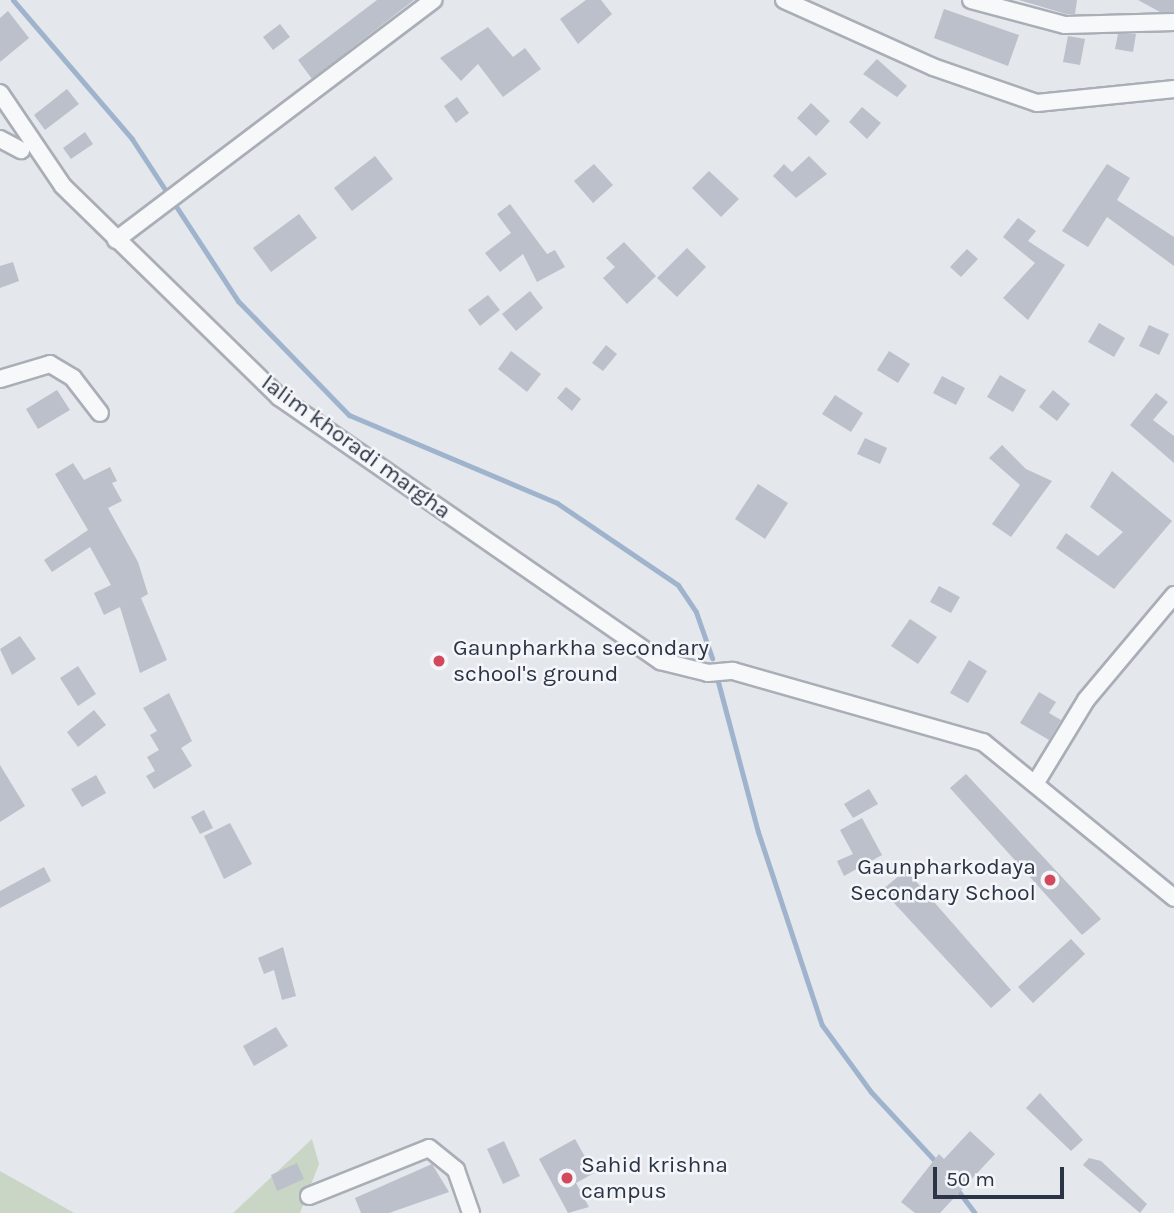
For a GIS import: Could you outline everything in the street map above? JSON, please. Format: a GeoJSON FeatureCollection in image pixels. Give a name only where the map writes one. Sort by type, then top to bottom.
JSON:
{"type":"FeatureCollection","features":[{"type":"Feature","properties":{"kind":"street"},"geometry":{"type":"LineString","coordinates":[[116,240],[433,0]]}},
{"type":"Feature","properties":{"kind":"street"},"geometry":{"type":"LineString","coordinates":[[784,0],[933,66],[1037,103],[1174,89]]}},
{"type":"Feature","properties":{"kind":"street"},"geometry":{"type":"LineString","coordinates":[[971,0],[1065,25],[1174,22]]}},
{"type":"Feature","properties":{"kind":"street","name":"lalim khoradi margha"},"geometry":{"type":"LineString","coordinates":[[0,93],[63,186],[279,397],[660,661],[708,673],[733,671],[983,742],[1035,784]]}},
{"type":"Feature","properties":{"kind":"street"},"geometry":{"type":"LineString","coordinates":[[0,139],[21,150]]}},
{"type":"Feature","properties":{"kind":"street"},"geometry":{"type":"LineString","coordinates":[[0,379],[50,364],[73,378],[100,413]]}},
{"type":"Feature","properties":{"kind":"street"},"geometry":{"type":"LineString","coordinates":[[1174,595],[1086,700],[1035,784],[1174,898]]}},
{"type":"Feature","properties":{"kind":"street"},"geometry":{"type":"LineString","coordinates":[[309,1196],[429,1148],[456,1170],[471,1213]]}},
{"type":"Feature","properties":{"kind":"green space"},"geometry":{"type":"Polygon","coordinates":[[[312,1139],[319,1164],[300,1213],[233,1213],[312,1139]]]}},
{"type":"Feature","properties":{"kind":"green space"},"geometry":{"type":"Polygon","coordinates":[[[0,1171],[48,1198],[74,1213],[0,1213],[0,1171]]]}},
{"type":"Feature","properties":{"kind":"building"},"geometry":{"type":"Polygon","coordinates":[[[377,0],[414,0],[312,79],[298,60],[377,0]]]}},
{"type":"Feature","properties":{"kind":"building"},"geometry":{"type":"Polygon","coordinates":[[[586,0],[601,0],[612,14],[578,44],[560,19],[586,0]]]}},
{"type":"Feature","properties":{"kind":"building"},"geometry":{"type":"Polygon","coordinates":[[[1019,0],[1077,0],[1075,14],[1066,14],[1019,0]]]}},
{"type":"Feature","properties":{"kind":"building"},"geometry":{"type":"Polygon","coordinates":[[[1138,0],[1174,0],[1174,12],[1160,12],[1138,0]]]}},
{"type":"Feature","properties":{"kind":"building"},"geometry":{"type":"Polygon","coordinates":[[[944,9],[1019,35],[1008,66],[934,38],[944,9]]]}},
{"type":"Feature","properties":{"kind":"building"},"geometry":{"type":"Polygon","coordinates":[[[8,11],[29,38],[0,62],[0,18],[8,11]]]}},
{"type":"Feature","properties":{"kind":"building"},"geometry":{"type":"Polygon","coordinates":[[[280,24],[290,37],[273,50],[263,37],[280,24]]]}},
{"type":"Feature","properties":{"kind":"building"},"geometry":{"type":"Polygon","coordinates":[[[488,27],[513,57],[525,48],[541,69],[503,97],[478,64],[461,81],[440,58],[488,27]]]}},
{"type":"Feature","properties":{"kind":"building"},"geometry":{"type":"Polygon","coordinates":[[[1118,34],[1136,34],[1133,52],[1115,49],[1118,34]]]}},
{"type":"Feature","properties":{"kind":"building"},"geometry":{"type":"Polygon","coordinates":[[[1068,36],[1085,39],[1080,65],[1063,62],[1068,36]]]}},
{"type":"Feature","properties":{"kind":"building"},"geometry":{"type":"Polygon","coordinates":[[[877,59],[907,86],[897,97],[863,74],[877,59]]]}},
{"type":"Feature","properties":{"kind":"building"},"geometry":{"type":"Polygon","coordinates":[[[67,89],[79,104],[45,130],[34,115],[67,89]]]}},
{"type":"Feature","properties":{"kind":"building"},"geometry":{"type":"Polygon","coordinates":[[[457,97],[469,113],[456,123],[444,106],[457,97]]]}},
{"type":"Feature","properties":{"kind":"building"},"geometry":{"type":"Polygon","coordinates":[[[811,103],[830,121],[816,136],[797,118],[811,103]]]}},
{"type":"Feature","properties":{"kind":"building"},"geometry":{"type":"Polygon","coordinates":[[[862,107],[881,123],[867,139],[849,122],[862,107]]]}},
{"type":"Feature","properties":{"kind":"building"},"geometry":{"type":"Polygon","coordinates":[[[85,132],[93,144],[71,159],[63,148],[85,132]]]}},
{"type":"Feature","properties":{"kind":"building"},"geometry":{"type":"Polygon","coordinates":[[[375,156],[393,179],[352,211],[334,188],[375,156]]]}},
{"type":"Feature","properties":{"kind":"building"},"geometry":{"type":"Polygon","coordinates":[[[809,156],[827,174],[796,198],[773,176],[784,164],[792,172],[809,156]]]}},
{"type":"Feature","properties":{"kind":"building"},"geometry":{"type":"Polygon","coordinates":[[[594,164],[613,185],[593,203],[574,181],[594,164]]]}},
{"type":"Feature","properties":{"kind":"building"},"geometry":{"type":"Polygon","coordinates":[[[1107,164],[1130,178],[1117,200],[1174,237],[1174,266],[1107,217],[1088,247],[1062,231],[1107,164]]]}},
{"type":"Feature","properties":{"kind":"building"},"geometry":{"type":"Polygon","coordinates":[[[709,171],[739,199],[721,217],[692,188],[709,171]]]}},
{"type":"Feature","properties":{"kind":"building"},"geometry":{"type":"Polygon","coordinates":[[[510,204],[547,254],[555,250],[565,267],[537,282],[523,254],[500,272],[485,253],[511,233],[497,214],[510,204]]]}},
{"type":"Feature","properties":{"kind":"building"},"geometry":{"type":"Polygon","coordinates":[[[299,214],[317,238],[271,272],[253,248],[299,214]]]}},
{"type":"Feature","properties":{"kind":"building"},"geometry":{"type":"Polygon","coordinates":[[[1018,218],[1036,231],[1028,241],[1065,265],[1028,320],[1003,298],[1035,263],[1003,237],[1018,218]]]}},
{"type":"Feature","properties":{"kind":"building"},"geometry":{"type":"Polygon","coordinates":[[[624,242],[656,276],[627,304],[603,278],[615,267],[606,258],[624,242]]]}},
{"type":"Feature","properties":{"kind":"building"},"geometry":{"type":"Polygon","coordinates":[[[687,248],[706,267],[677,297],[657,278],[687,248]]]}},
{"type":"Feature","properties":{"kind":"building"},"geometry":{"type":"Polygon","coordinates":[[[967,249],[978,259],[961,277],[950,267],[967,249]]]}},
{"type":"Feature","properties":{"kind":"building"},"geometry":{"type":"Polygon","coordinates":[[[13,262],[19,281],[0,288],[0,266],[13,262]]]}},
{"type":"Feature","properties":{"kind":"building"},"geometry":{"type":"Polygon","coordinates":[[[530,291],[543,308],[516,331],[502,314],[530,291]]]}},
{"type":"Feature","properties":{"kind":"building"},"geometry":{"type":"Polygon","coordinates":[[[488,295],[500,310],[480,326],[468,310],[488,295]]]}},
{"type":"Feature","properties":{"kind":"building"},"geometry":{"type":"Polygon","coordinates":[[[1099,323],[1125,338],[1114,357],[1088,342],[1099,323]]]}},
{"type":"Feature","properties":{"kind":"building"},"geometry":{"type":"Polygon","coordinates":[[[1149,325],[1169,334],[1159,355],[1139,346],[1149,325]]]}},
{"type":"Feature","properties":{"kind":"building"},"geometry":{"type":"Polygon","coordinates":[[[606,345],[617,354],[603,371],[592,363],[606,345]]]}},
{"type":"Feature","properties":{"kind":"building"},"geometry":{"type":"Polygon","coordinates":[[[511,351],[541,374],[527,392],[498,369],[511,351]]]}},
{"type":"Feature","properties":{"kind":"building"},"geometry":{"type":"Polygon","coordinates":[[[889,351],[910,364],[898,383],[877,370],[889,351]]]}},
{"type":"Feature","properties":{"kind":"building"},"geometry":{"type":"Polygon","coordinates":[[[1000,375],[1026,390],[1013,412],[987,397],[1000,375]]]}},
{"type":"Feature","properties":{"kind":"building"},"geometry":{"type":"Polygon","coordinates":[[[942,376],[965,388],[956,405],[933,393],[942,376]]]}},
{"type":"Feature","properties":{"kind":"building"},"geometry":{"type":"Polygon","coordinates":[[[566,387],[581,399],[572,411],[557,398],[566,387]]]}},
{"type":"Feature","properties":{"kind":"building"},"geometry":{"type":"Polygon","coordinates":[[[57,390],[70,410],[38,429],[26,409],[57,390]]]}},
{"type":"Feature","properties":{"kind":"building"},"geometry":{"type":"Polygon","coordinates":[[[1053,390],[1070,404],[1057,421],[1039,407],[1053,390]]]}},
{"type":"Feature","properties":{"kind":"building"},"geometry":{"type":"Polygon","coordinates":[[[1156,393],[1168,402],[1153,420],[1174,436],[1174,463],[1130,425],[1156,393]]]}},
{"type":"Feature","properties":{"kind":"building"},"geometry":{"type":"Polygon","coordinates":[[[835,395],[863,413],[851,432],[822,414],[835,395]]]}},
{"type":"Feature","properties":{"kind":"building"},"geometry":{"type":"Polygon","coordinates":[[[865,438],[887,448],[880,464],[857,454],[865,438]]]}},
{"type":"Feature","properties":{"kind":"building"},"geometry":{"type":"Polygon","coordinates":[[[1002,445],[1026,469],[1052,481],[1011,537],[992,524],[1020,485],[989,458],[1002,445]]]}},
{"type":"Feature","properties":{"kind":"building"},"geometry":{"type":"Polygon","coordinates":[[[73,463],[84,480],[110,467],[117,481],[112,483],[122,501],[108,508],[138,562],[148,594],[141,598],[167,660],[140,673],[120,607],[104,615],[94,593],[111,585],[90,547],[52,572],[44,560],[88,530],[55,474],[73,463]]]}},
{"type":"Feature","properties":{"kind":"building"},"geometry":{"type":"Polygon","coordinates":[[[1112,471],[1172,521],[1114,589],[1056,548],[1066,533],[1098,556],[1123,532],[1090,507],[1112,471]]]}},
{"type":"Feature","properties":{"kind":"building"},"geometry":{"type":"Polygon","coordinates":[[[758,484],[788,503],[765,539],[735,519],[758,484]]]}},
{"type":"Feature","properties":{"kind":"building"},"geometry":{"type":"Polygon","coordinates":[[[939,586],[960,597],[951,613],[930,602],[939,586]]]}},
{"type":"Feature","properties":{"kind":"building"},"geometry":{"type":"Polygon","coordinates":[[[910,619],[937,637],[918,664],[891,646],[910,619]]]}},
{"type":"Feature","properties":{"kind":"building"},"geometry":{"type":"Polygon","coordinates":[[[20,636],[36,659],[12,675],[0,649],[20,636]]]}},
{"type":"Feature","properties":{"kind":"building"},"geometry":{"type":"Polygon","coordinates":[[[969,660],[987,671],[968,703],[950,693],[969,660]]]}},
{"type":"Feature","properties":{"kind":"building"},"geometry":{"type":"Polygon","coordinates":[[[78,666],[96,694],[78,706],[60,678],[78,666]]]}},
{"type":"Feature","properties":{"kind":"building"},"geometry":{"type":"Polygon","coordinates":[[[1039,692],[1056,702],[1049,713],[1061,720],[1049,740],[1020,723],[1039,692]]]}},
{"type":"Feature","properties":{"kind":"building"},"geometry":{"type":"Polygon","coordinates":[[[169,693],[192,741],[181,748],[192,766],[154,789],[146,776],[155,771],[147,757],[159,750],[150,735],[157,731],[143,708],[169,693]]]}},
{"type":"Feature","properties":{"kind":"building"},"geometry":{"type":"Polygon","coordinates":[[[94,710],[106,725],[78,747],[67,732],[94,710]]]}},
{"type":"Feature","properties":{"kind":"building"},"geometry":{"type":"Polygon","coordinates":[[[0,765],[25,806],[0,822],[0,765]]]}},
{"type":"Feature","properties":{"kind":"building","name":"Gaunpharkodaya Secondary School"},"geometry":{"type":"Polygon","coordinates":[[[966,774],[1101,919],[1082,935],[950,788],[966,774]]]}},
{"type":"Feature","properties":{"kind":"building"},"geometry":{"type":"Polygon","coordinates":[[[96,775],[106,793],[82,807],[71,789],[96,775]]]}},
{"type":"Feature","properties":{"kind":"building"},"geometry":{"type":"Polygon","coordinates":[[[869,789],[878,804],[853,818],[844,804],[869,789]]]}},
{"type":"Feature","properties":{"kind":"building"},"geometry":{"type":"Polygon","coordinates":[[[204,810],[213,828],[200,834],[191,817],[204,810]]]}},
{"type":"Feature","properties":{"kind":"building"},"geometry":{"type":"Polygon","coordinates":[[[862,818],[882,855],[844,876],[837,861],[853,854],[840,830],[862,818]]]}},
{"type":"Feature","properties":{"kind":"building"},"geometry":{"type":"Polygon","coordinates":[[[230,823],[252,864],[224,879],[204,836],[230,823]]]}},
{"type":"Feature","properties":{"kind":"building"},"geometry":{"type":"Polygon","coordinates":[[[44,867],[51,881],[0,908],[0,891],[44,867]]]}},
{"type":"Feature","properties":{"kind":"building"},"geometry":{"type":"Polygon","coordinates":[[[906,870],[1011,990],[991,1008],[882,890],[906,870]]]}},
{"type":"Feature","properties":{"kind":"building"},"geometry":{"type":"Polygon","coordinates":[[[1071,939],[1085,954],[1033,1003],[1018,987],[1071,939]]]}},
{"type":"Feature","properties":{"kind":"building"},"geometry":{"type":"Polygon","coordinates":[[[283,947],[296,996],[282,1000],[274,970],[264,974],[258,958],[283,947]]]}},
{"type":"Feature","properties":{"kind":"building"},"geometry":{"type":"Polygon","coordinates":[[[276,1027],[288,1046],[254,1066],[243,1046],[276,1027]]]}},
{"type":"Feature","properties":{"kind":"building"},"geometry":{"type":"Polygon","coordinates":[[[1040,1093],[1083,1140],[1071,1151],[1026,1108],[1040,1093]]]}},
{"type":"Feature","properties":{"kind":"building"},"geometry":{"type":"Polygon","coordinates":[[[970,1131],[995,1154],[940,1213],[915,1213],[901,1202],[939,1154],[944,1159],[970,1131]]]}},
{"type":"Feature","properties":{"kind":"building","name":"Sahid krishna campus"},"geometry":{"type":"Polygon","coordinates":[[[575,1139],[594,1173],[576,1183],[589,1207],[568,1213],[539,1159],[575,1139]]]}},
{"type":"Feature","properties":{"kind":"building"},"geometry":{"type":"Polygon","coordinates":[[[504,1141],[520,1176],[503,1184],[487,1149],[504,1141]]]}},
{"type":"Feature","properties":{"kind":"building"},"geometry":{"type":"Polygon","coordinates":[[[1089,1158],[1101,1161],[1147,1204],[1140,1213],[1083,1165],[1089,1158]]]}},
{"type":"Feature","properties":{"kind":"building"},"geometry":{"type":"Polygon","coordinates":[[[297,1163],[304,1179],[277,1191],[271,1175],[297,1163]]]}},
{"type":"Feature","properties":{"kind":"building"},"geometry":{"type":"Polygon","coordinates":[[[432,1164],[449,1192],[389,1213],[361,1213],[355,1198],[432,1164]]]}},
{"type":"Feature","properties":{"kind":"waterway"},"geometry":{"type":"LineString","coordinates":[[13,0],[132,139],[238,301],[349,415],[557,503],[678,585],[696,612],[712,658]]}},
{"type":"Feature","properties":{"kind":"waterway"},"geometry":{"type":"LineString","coordinates":[[717,678],[758,832],[822,1025],[871,1092],[937,1163]]}},
{"type":"Feature","properties":{"kind":"waterway"},"geometry":{"type":"LineString","coordinates":[[956,1188],[975,1213]]}},
{"type":"Feature","properties":{"kind":"place","name":"Gaunpharkha secondary school's ground"},"geometry":{"type":"Point","coordinates":[439,661]}},
{"type":"Feature","properties":{"kind":"place","name":"Gaunpharkodaya Secondary School"},"geometry":{"type":"Point","coordinates":[1050,880]}},
{"type":"Feature","properties":{"kind":"place","name":"Sahid krishna campus"},"geometry":{"type":"Point","coordinates":[567,1178]}}]}
